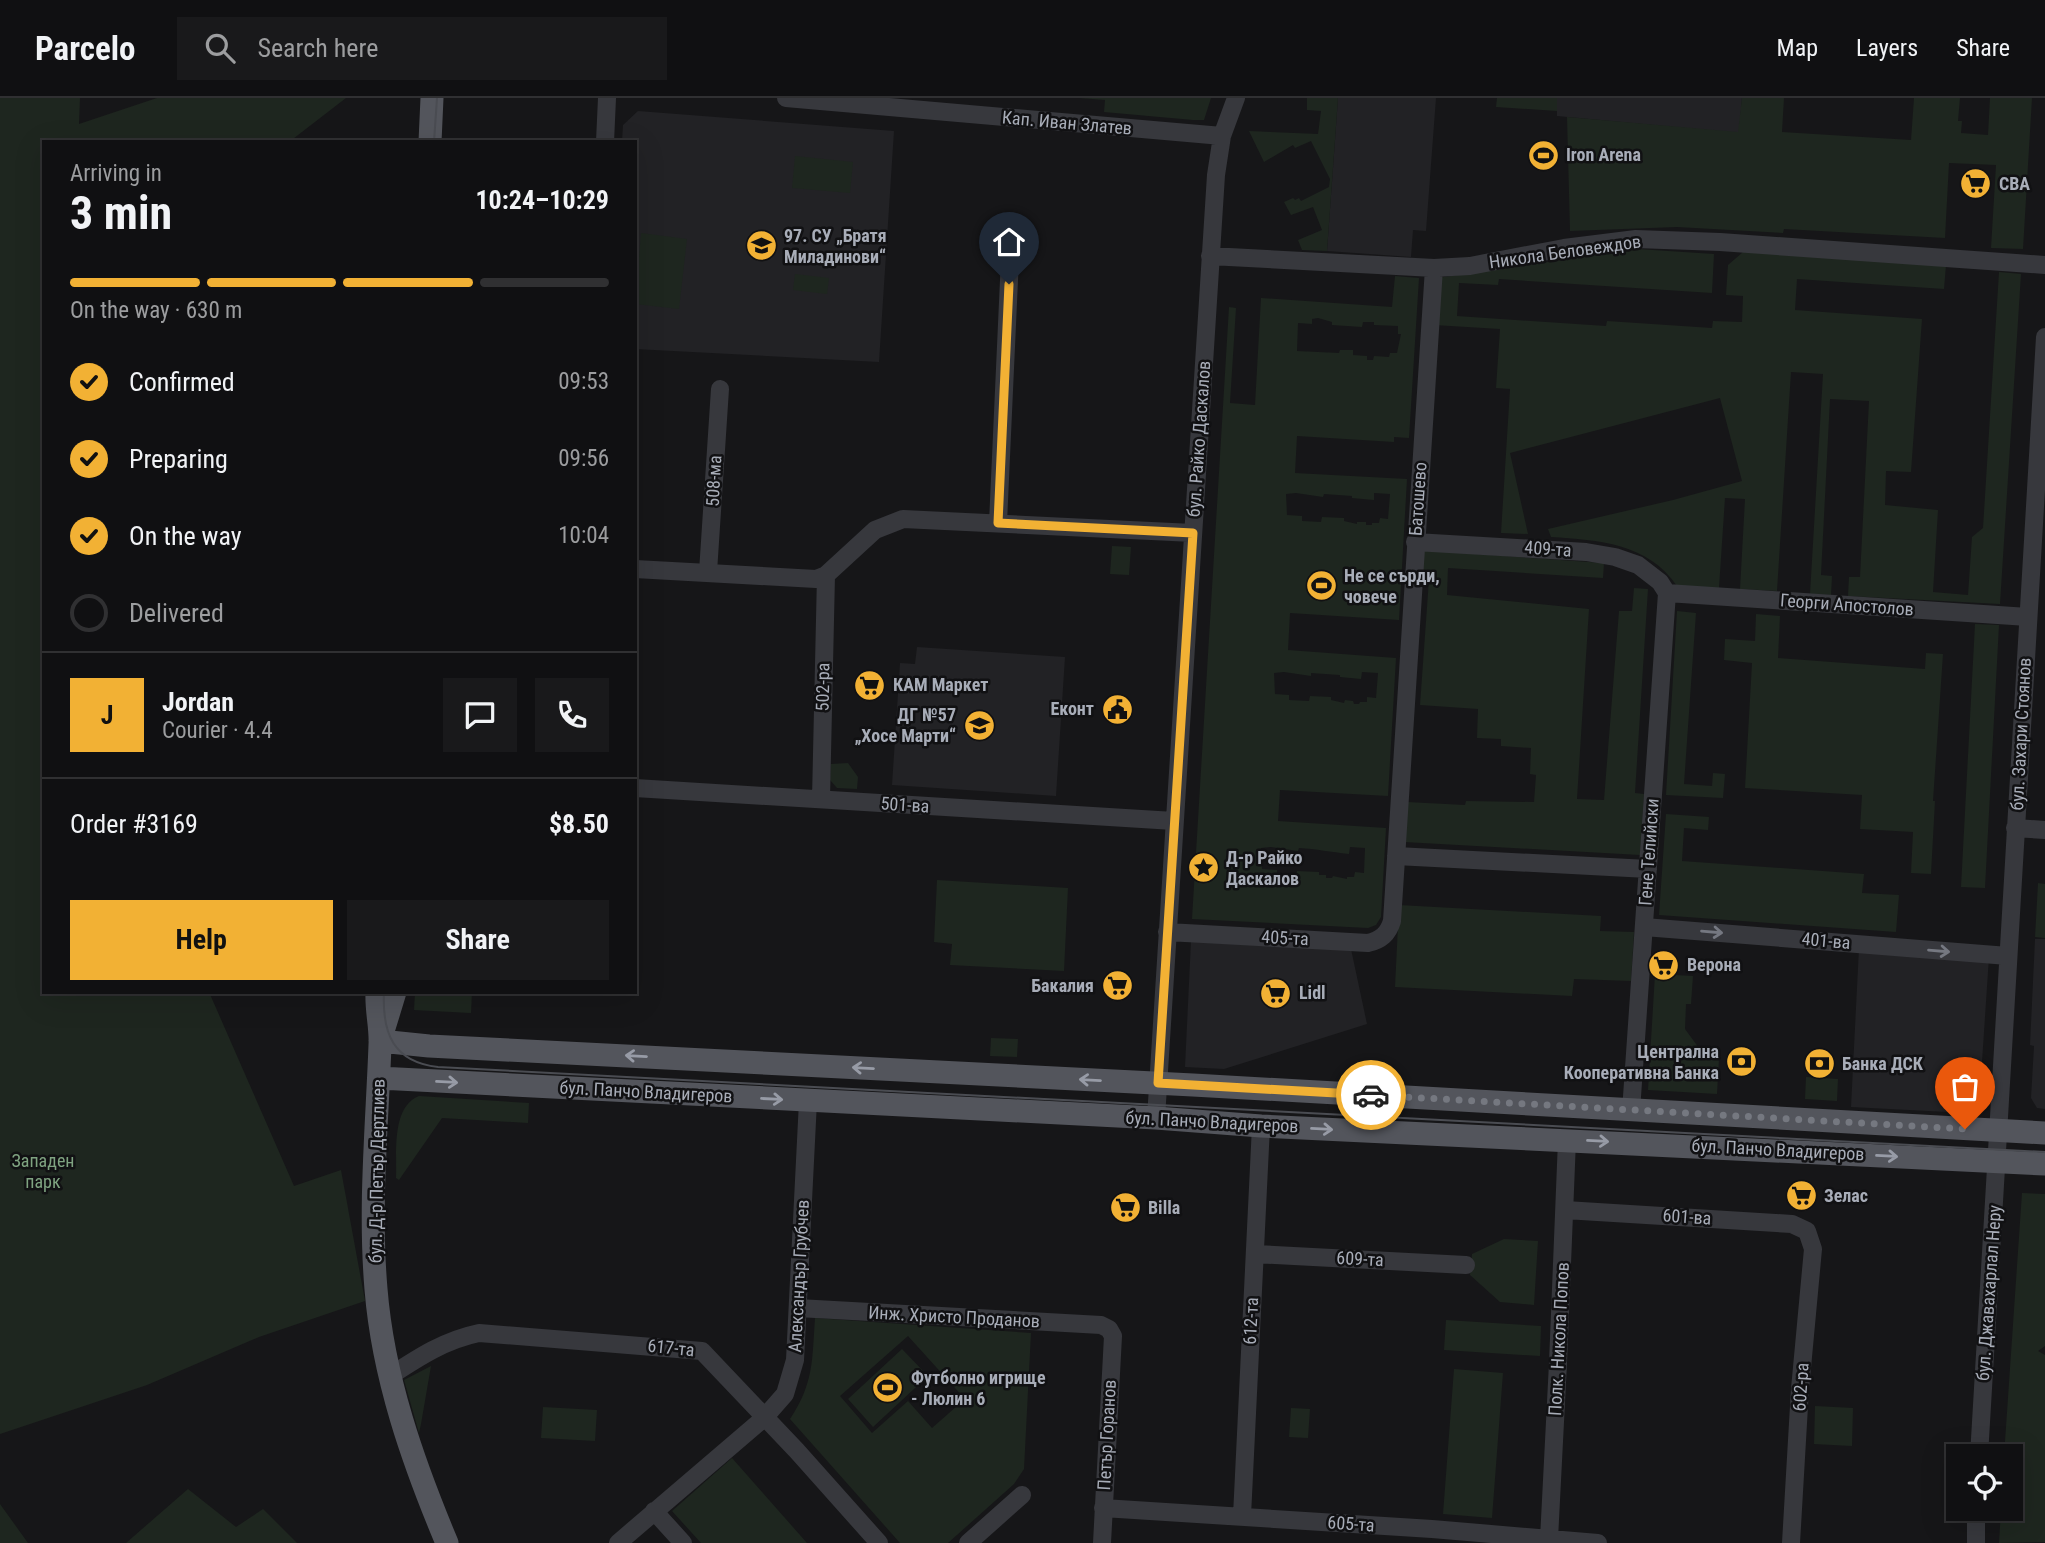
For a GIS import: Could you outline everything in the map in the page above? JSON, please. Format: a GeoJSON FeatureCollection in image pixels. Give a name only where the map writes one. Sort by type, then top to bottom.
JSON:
{"type":"FeatureCollection","features":[{"type":"Feature","properties":{"kind":"main road"},"geometry":{"type":"LineString","coordinates":[[430,140],[432,98]]}},
{"type":"Feature","properties":{"kind":"main road"},"geometry":{"type":"LineString","coordinates":[[444,140],[447,98]]}},
{"type":"Feature","properties":{"kind":"main road","name":"бул. Д-р Петър Дертлиев"},"geometry":{"type":"LineString","coordinates":[[377,994],[380,1041],[373,1208],[376,1290],[390,1376],[417,1465],[447,1543]]}},
{"type":"Feature","properties":{"kind":"main road","name":"бул. Д-р Петър Дертлиев"},"geometry":{"type":"LineString","coordinates":[[380,1041],[394,994]]}},
{"type":"Feature","properties":{"kind":"main road","name":"бул. Панчо Владигеров"},"geometry":{"type":"LineString","coordinates":[[380,1041],[429,1046],[1158,1083],[2045,1133]]}},
{"type":"Feature","properties":{"kind":"main road","name":"бул. Панчо Владигеров"},"geometry":{"type":"LineString","coordinates":[[379,1078],[1156,1118],[1261,1126],[2045,1164]]}},
{"type":"Feature","properties":{"kind":"street"},"geometry":{"type":"LineString","coordinates":[[606,140],[607,98]]}},
{"type":"Feature","properties":{"kind":"street","name":"Кап. Иван Златев"},"geometry":{"type":"LineString","coordinates":[[786,98],[862,101],[1222,136]]}},
{"type":"Feature","properties":{"kind":"street","name":"бул. Райко Даскалов"},"geometry":{"type":"LineString","coordinates":[[1156,1118],[1216,175],[1222,136],[1236,98]]}},
{"type":"Feature","properties":{"kind":"street","name":"Никола Беловеждов"},"geometry":{"type":"LineString","coordinates":[[1210,256],[1434,268],[1470,266],[1564,248],[1636,239],[1720,242],[2045,265]]}},
{"type":"Feature","properties":{"kind":"street"},"geometry":{"type":"LineString","coordinates":[[998,523],[1010,258]]}},
{"type":"Feature","properties":{"kind":"street","name":"Батошево"},"geometry":{"type":"LineString","coordinates":[[1392,921],[1434,268]]}},
{"type":"Feature","properties":{"kind":"street","name":"бул. Захари Стоянов"},"geometry":{"type":"LineString","coordinates":[[1999,1131],[2045,337]]}},
{"type":"Feature","properties":{"kind":"street","name":"508-ма"},"geometry":{"type":"LineString","coordinates":[[708,572],[720,389]]}},
{"type":"Feature","properties":{"kind":"street"},"geometry":{"type":"LineString","coordinates":[[637,569],[816,579],[826,575],[875,530],[903,519],[1193,533]]}},
{"type":"Feature","properties":{"kind":"street","name":"409-та"},"geometry":{"type":"LineString","coordinates":[[1415,542],[1586,552],[1615,557],[1637,565],[1660,582],[1667,593]]}},
{"type":"Feature","properties":{"kind":"street","name":"502-ра"},"geometry":{"type":"LineString","coordinates":[[821,799],[826,575]]}},
{"type":"Feature","properties":{"kind":"street","name":"Георги Апостолов"},"geometry":{"type":"LineString","coordinates":[[1667,593],[2028,617]]}},
{"type":"Feature","properties":{"kind":"street","name":"Гене Телийски"},"geometry":{"type":"LineString","coordinates":[[1631,1111],[1667,593]]}},
{"type":"Feature","properties":{"kind":"street","name":"501-ва"},"geometry":{"type":"LineString","coordinates":[[637,788],[1174,821]]}},
{"type":"Feature","properties":{"kind":"street"},"geometry":{"type":"LineString","coordinates":[[2015,828],[2045,830]]}},
{"type":"Feature","properties":{"kind":"street"},"geometry":{"type":"LineString","coordinates":[[1396,856],[1648,869]]}},
{"type":"Feature","properties":{"kind":"street","name":"405-та"},"geometry":{"type":"LineString","coordinates":[[1167,932],[1368,943],[1384,936],[1392,921]]}},
{"type":"Feature","properties":{"kind":"street","name":"401-ва"},"geometry":{"type":"LineString","coordinates":[[1644,927],[2008,956]]}},
{"type":"Feature","properties":{"kind":"street","name":"Александър Грубчев"},"geometry":{"type":"LineString","coordinates":[[618,1543],[764,1418],[785,1394],[795,1360],[808,1101]]}},
{"type":"Feature","properties":{"kind":"street","name":"612-та"},"geometry":{"type":"LineString","coordinates":[[1242,1516],[1261,1126]]}},
{"type":"Feature","properties":{"kind":"street","name":"бул. Джавахарлал Неру"},"geometry":{"type":"LineString","coordinates":[[1980,1444],[1999,1131]]}},
{"type":"Feature","properties":{"kind":"street","name":"Полк. Никола Попов"},"geometry":{"type":"LineString","coordinates":[[1549,1539],[1567,1140]]}},
{"type":"Feature","properties":{"kind":"street","name":"601-ва"},"geometry":{"type":"LineString","coordinates":[[1565,1210],[1792,1224],[1807,1231]]}},
{"type":"Feature","properties":{"kind":"street","name":"602-ра"},"geometry":{"type":"LineString","coordinates":[[1791,1543],[1812,1248],[1807,1231]]}},
{"type":"Feature","properties":{"kind":"street","name":"609-та"},"geometry":{"type":"LineString","coordinates":[[1255,1254],[1466,1265]]}},
{"type":"Feature","properties":{"kind":"street","name":"Инж. Христо Проданов"},"geometry":{"type":"LineString","coordinates":[[798,1308],[1101,1325],[1109,1329]]}},
{"type":"Feature","properties":{"kind":"street","name":"Петър Горанов"},"geometry":{"type":"LineString","coordinates":[[1102,1543],[1113,1336],[1109,1329]]}},
{"type":"Feature","properties":{"kind":"street","name":"617-та"},"geometry":{"type":"LineString","coordinates":[[390,1376],[435,1347],[457,1337],[479,1333],[702,1352],[797,1451],[879,1543]]}},
{"type":"Feature","properties":{"kind":"street"},"geometry":{"type":"LineString","coordinates":[[968,1543],[1022,1495]]}},
{"type":"Feature","properties":{"kind":"street","name":"605-та"},"geometry":{"type":"LineString","coordinates":[[1103,1508],[1242,1516],[1503,1539],[1598,1543]]}},
{"type":"Feature","properties":{"kind":"street"},"geometry":{"type":"LineString","coordinates":[[654,1511],[683,1543]]}},
{"type":"Feature","properties":{"kind":"street"},"geometry":{"type":"LineString","coordinates":[[1976,1521],[1976,1543]]}},
{"type":"Feature","properties":{"kind":"shaded area"},"geometry":{"type":"Polygon","coordinates":[[[1338,98],[1436,98],[1426,231],[1413,230],[1411,257],[1327,251],[1338,98]]]}},
{"type":"Feature","properties":{"kind":"shaded area"},"geometry":{"type":"Polygon","coordinates":[[[1557,98],[1742,98],[1739,133],[1557,116],[1557,98]]]}},
{"type":"Feature","properties":{"kind":"shaded area","name":"97. СУ „Братя Миладинови“"},"geometry":{"type":"Polygon","coordinates":[[[638,111],[894,131],[879,362],[637,349],[637,140],[622,140],[623,125],[638,111]]]}},
{"type":"Feature","properties":{"kind":"shaded area","name":"ДГ №57 „Хосе Марти“"},"geometry":{"type":"Polygon","coordinates":[[[917,647],[1065,657],[1056,796],[892,785],[900,663],[915,664],[917,647]]]}},
{"type":"Feature","properties":{"kind":"shaded area"},"geometry":{"type":"Polygon","coordinates":[[[2035,939],[2045,939],[2045,1109],[2037,1108],[2031,1098],[2034,1046],[2030,1045],[2035,939]]]}},
{"type":"Feature","properties":{"kind":"shaded area"},"geometry":{"type":"Polygon","coordinates":[[[1191,941],[1351,949],[1367,1024],[1224,1069],[1185,1067],[1191,941]]]}},
{"type":"Feature","properties":{"kind":"shaded area"},"geometry":{"type":"Polygon","coordinates":[[[1859,948],[1989,957],[1980,1092],[1978,1105],[1973,1110],[1967,1113],[1851,1107],[1859,948]]]}},
{"type":"Feature","properties":{"kind":"green space","name":"Западен парк"},"geometry":{"type":"Polygon","coordinates":[[[0,98],[80,98],[79,124],[157,98],[346,98],[292,140],[42,140],[42,994],[210,994],[294,1186],[341,1170],[365,1301],[259,1337],[147,1385],[0,1434],[0,98]]]}},
{"type":"Feature","properties":{"kind":"green space"},"geometry":{"type":"Polygon","coordinates":[[[1079,98],[1211,98],[1204,120],[1193,120],[1104,112],[1105,100],[1079,98]]]}},
{"type":"Feature","properties":{"kind":"green space"},"geometry":{"type":"Polygon","coordinates":[[[1307,98],[1338,98],[1327,251],[1302,250],[1298,240],[1322,230],[1313,207],[1291,215],[1284,202],[1293,198],[1299,198],[1301,201],[1329,187],[1330,179],[1311,141],[1295,148],[1293,145],[1264,162],[1249,131],[1318,134],[1321,111],[1307,110],[1307,98]]]}},
{"type":"Feature","properties":{"kind":"green space"},"geometry":{"type":"Polygon","coordinates":[[[1497,98],[1557,98],[1557,111],[1496,107],[1497,98]]]}},
{"type":"Feature","properties":{"kind":"green space"},"geometry":{"type":"Polygon","coordinates":[[[1742,98],[1784,98],[1782,132],[1911,140],[1914,98],[1960,98],[1958,121],[1962,121],[1961,133],[1988,135],[1990,98],[2032,98],[2023,249],[1991,248],[1996,165],[1949,163],[1945,238],[1784,229],[1783,233],[1677,227],[1570,231],[1567,117],[1738,132],[1742,98]]]}},
{"type":"Feature","properties":{"kind":"green space"},"geometry":{"type":"Polygon","coordinates":[[[795,156],[853,162],[850,193],[792,188],[795,156]]]}},
{"type":"Feature","properties":{"kind":"green space"},"geometry":{"type":"Polygon","coordinates":[[[641,233],[687,239],[679,309],[637,304],[641,233]]]}},
{"type":"Feature","properties":{"kind":"green space"},"geometry":{"type":"Polygon","coordinates":[[[1638,249],[1714,254],[1712,293],[1499,279],[1498,285],[1459,283],[1457,316],[1606,326],[1607,321],[1712,328],[1713,321],[1742,322],[1743,296],[1726,295],[1728,265],[1743,252],[1946,265],[1944,289],[1797,279],[1795,310],[1922,319],[1911,472],[1886,471],[1885,505],[1938,510],[1933,592],[1968,595],[1972,537],[1983,528],[1999,272],[2021,274],[2000,604],[1848,596],[1849,577],[1860,577],[1869,401],[1830,399],[1821,575],[1832,576],[1831,595],[1810,594],[1823,374],[1791,372],[1777,591],[1740,589],[1745,499],[1725,498],[1719,588],[1677,586],[1665,572],[1637,552],[1604,542],[1551,537],[1548,529],[1742,481],[1720,398],[1510,453],[1528,534],[1501,533],[1510,389],[1496,388],[1500,329],[1434,325],[1437,278],[1638,249]]]}},
{"type":"Feature","properties":{"kind":"green space"},"geometry":{"type":"Polygon","coordinates":[[[795,274],[829,278],[827,294],[793,290],[795,274]]]}},
{"type":"Feature","properties":{"kind":"green space"},"geometry":{"type":"Polygon","coordinates":[[[1395,276],[1419,278],[1409,438],[1394,437],[1394,442],[1297,436],[1295,473],[1407,479],[1399,620],[1290,613],[1288,650],[1396,658],[1388,796],[1280,790],[1278,821],[1386,828],[1381,917],[1376,925],[1368,928],[1192,919],[1229,307],[1236,308],[1230,403],[1255,405],[1261,298],[1392,307],[1395,276]],[[1312,319],[1312,324],[1298,323],[1297,351],[1339,353],[1340,350],[1353,350],[1353,355],[1367,356],[1367,360],[1373,360],[1374,356],[1389,357],[1390,353],[1397,353],[1401,334],[1398,334],[1398,326],[1374,325],[1374,322],[1363,322],[1362,327],[1332,325],[1332,322],[1312,319]],[[1374,493],[1374,500],[1345,495],[1324,494],[1323,497],[1286,494],[1287,515],[1302,516],[1302,521],[1321,522],[1322,517],[1344,518],[1344,521],[1357,524],[1366,522],[1366,525],[1372,525],[1379,523],[1380,518],[1388,519],[1390,494],[1374,493]],[[1362,672],[1361,679],[1333,674],[1311,673],[1311,676],[1274,673],[1275,694],[1289,695],[1289,700],[1309,701],[1310,696],[1331,697],[1331,700],[1344,703],[1345,700],[1353,701],[1354,704],[1359,704],[1367,702],[1367,697],[1376,698],[1378,673],[1362,672]],[[1350,847],[1349,854],[1299,848],[1298,851],[1261,848],[1262,869],[1277,870],[1277,875],[1296,876],[1297,871],[1319,872],[1319,875],[1326,875],[1326,878],[1333,876],[1347,879],[1354,877],[1355,872],[1364,873],[1365,848],[1350,847]]]}},
{"type":"Feature","properties":{"kind":"green space"},"geometry":{"type":"Polygon","coordinates":[[[1112,546],[1131,547],[1129,575],[1110,574],[1112,546]]]}},
{"type":"Feature","properties":{"kind":"green space"},"geometry":{"type":"Polygon","coordinates":[[[1419,550],[1604,563],[1603,578],[1448,568],[1447,595],[1589,609],[1577,799],[1604,800],[1619,611],[1632,611],[1634,588],[1648,589],[1635,793],[1644,794],[1640,855],[1404,842],[1407,802],[1465,805],[1466,801],[1534,802],[1536,775],[1530,774],[1531,748],[1501,746],[1501,739],[1477,738],[1478,709],[1420,705],[1429,579],[1417,578],[1419,550]]]}},
{"type":"Feature","properties":{"kind":"green space"},"geometry":{"type":"Polygon","coordinates":[[[1677,611],[1696,613],[1684,784],[1712,786],[1713,773],[1725,774],[1723,798],[1666,795],[1677,611]]]}},
{"type":"Feature","properties":{"kind":"green space"},"geometry":{"type":"Polygon","coordinates":[[[1756,614],[1780,616],[1778,658],[1925,669],[1926,653],[1943,654],[1931,874],[1911,873],[1913,832],[1860,829],[1862,795],[1745,788],[1752,663],[1724,660],[1725,639],[1755,641],[1756,614]]]}},
{"type":"Feature","properties":{"kind":"green space"},"geometry":{"type":"Polygon","coordinates":[[[1975,624],[1999,625],[1985,888],[1961,887],[1975,624]]]}},
{"type":"Feature","properties":{"kind":"green space"},"geometry":{"type":"Polygon","coordinates":[[[848,763],[858,777],[857,789],[837,788],[830,780],[831,764],[848,763]]]}},
{"type":"Feature","properties":{"kind":"green space"},"geometry":{"type":"Polygon","coordinates":[[[1666,814],[1709,817],[1708,830],[1684,828],[1682,861],[1864,874],[1862,893],[1899,895],[1896,932],[1659,915],[1666,814]]]}},
{"type":"Feature","properties":{"kind":"green space"},"geometry":{"type":"Polygon","coordinates":[[[937,880],[1068,888],[1064,971],[950,965],[952,944],[934,942],[937,880]]]}},
{"type":"Feature","properties":{"kind":"green space"},"geometry":{"type":"Polygon","coordinates":[[[2038,883],[2045,884],[2045,938],[2035,937],[2038,883]]]}},
{"type":"Feature","properties":{"kind":"green space"},"geometry":{"type":"Polygon","coordinates":[[[1399,905],[1601,916],[1600,931],[1634,932],[1631,981],[1574,979],[1572,996],[1395,987],[1399,905]]]}},
{"type":"Feature","properties":{"kind":"green space"},"geometry":{"type":"Polygon","coordinates":[[[1655,974],[1693,976],[1691,1004],[1686,1004],[1685,1029],[1707,1059],[1719,1059],[1717,1094],[1648,1090],[1655,974]]]}},
{"type":"Feature","properties":{"kind":"green space"},"geometry":{"type":"Polygon","coordinates":[[[415,994],[472,994],[471,1013],[414,1010],[415,994]]]}},
{"type":"Feature","properties":{"kind":"green space"},"geometry":{"type":"Polygon","coordinates":[[[991,1038],[1018,1039],[1017,1057],[990,1056],[991,1038]]]}},
{"type":"Feature","properties":{"kind":"green space"},"geometry":{"type":"Polygon","coordinates":[[[1806,1077],[1838,1079],[1837,1101],[1805,1099],[1806,1077]]]}},
{"type":"Feature","properties":{"kind":"green space"},"geometry":{"type":"Polygon","coordinates":[[[419,1096],[529,1103],[528,1123],[442,1118],[399,1180],[396,1178],[397,1132],[404,1110],[419,1096]]]}},
{"type":"Feature","properties":{"kind":"green space"},"geometry":{"type":"Polygon","coordinates":[[[2022,1193],[2045,1194],[2045,1346],[2038,1351],[2045,1355],[2045,1542],[1999,1543],[2000,1521],[2023,1521],[2023,1444],[2005,1444],[2022,1193]]]}},
{"type":"Feature","properties":{"kind":"green space"},"geometry":{"type":"Polygon","coordinates":[[[1504,1239],[1538,1241],[1534,1305],[1500,1302],[1470,1275],[1472,1254],[1504,1239]]]}},
{"type":"Feature","properties":{"kind":"green space"},"geometry":{"type":"Polygon","coordinates":[[[815,1318],[1031,1333],[1024,1469],[1014,1484],[948,1543],[900,1543],[790,1419],[808,1382],[815,1318]],[[908,1336],[840,1396],[872,1433],[908,1401],[932,1428],[965,1399],[908,1336]]]}},
{"type":"Feature","properties":{"kind":"green space"},"geometry":{"type":"Polygon","coordinates":[[[1446,1320],[1541,1326],[1540,1356],[1444,1350],[1446,1320]]]}},
{"type":"Feature","properties":{"kind":"green space","name":"Футболно игрище - Люлин 6"},"geometry":{"type":"Polygon","coordinates":[[[902,1349],[928,1376],[873,1427],[848,1399],[902,1349]]]}},
{"type":"Feature","properties":{"kind":"green space"},"geometry":{"type":"Polygon","coordinates":[[[431,1366],[421,1424],[419,1433],[404,1380],[431,1366]]]}},
{"type":"Feature","properties":{"kind":"green space"},"geometry":{"type":"Polygon","coordinates":[[[1454,1369],[1503,1373],[1492,1518],[1443,1514],[1454,1369]]]}},
{"type":"Feature","properties":{"kind":"green space"},"geometry":{"type":"Polygon","coordinates":[[[1815,1406],[1853,1408],[1852,1446],[1814,1444],[1815,1406]]]}},
{"type":"Feature","properties":{"kind":"green space"},"geometry":{"type":"Polygon","coordinates":[[[543,1407],[597,1410],[595,1441],[541,1438],[543,1407]]]}},
{"type":"Feature","properties":{"kind":"green space"},"geometry":{"type":"Polygon","coordinates":[[[1291,1408],[1310,1409],[1308,1438],[1289,1437],[1291,1408]]]}},
{"type":"Feature","properties":{"kind":"green space"},"geometry":{"type":"Polygon","coordinates":[[[732,1458],[807,1543],[701,1543],[672,1511],[732,1458]]]}},
{"type":"Feature","properties":{"kind":"green space"},"geometry":{"type":"Polygon","coordinates":[[[188,1489],[236,1527],[263,1509],[297,1543],[126,1543],[188,1489]]]}},
{"type":"Feature","properties":{"kind":"green space"},"geometry":{"type":"Polygon","coordinates":[[[0,1504],[28,1543],[0,1543],[0,1504]]]}},
{"type":"Feature","properties":{"kind":"tram line"},"geometry":{"type":"LineString","coordinates":[[434,140],[437,98]]}},
{"type":"Feature","properties":{"kind":"tram line"},"geometry":{"type":"LineString","coordinates":[[384,994],[385,1020],[393,1043],[410,1059],[438,1067],[2045,1152]]}},
{"type":"Feature","properties":{"kind":"way so far"},"geometry":{"type":"LineString","coordinates":[[1371,1095],[1965,1129]]}},
{"type":"Feature","properties":{"kind":"place","name":"Iron Arena"},"geometry":{"type":"Point","coordinates":[1543,155]}},
{"type":"Feature","properties":{"kind":"place","name":"CBA"},"geometry":{"type":"Point","coordinates":[1976,184]}},
{"type":"Feature","properties":{"kind":"place","name":"97. СУ „Братя Миладинови“"},"geometry":{"type":"Point","coordinates":[761,246]}},
{"type":"Feature","properties":{"kind":"place","name":"Не се сърди, човече"},"geometry":{"type":"Point","coordinates":[1321,586]}},
{"type":"Feature","properties":{"kind":"place","name":"КАМ Маркет"},"geometry":{"type":"Point","coordinates":[870,685]}},
{"type":"Feature","properties":{"kind":"place","name":"Еконт"},"geometry":{"type":"Point","coordinates":[1117,709]}},
{"type":"Feature","properties":{"kind":"place","name":"ДГ №57 „Хосе Марти“"},"geometry":{"type":"Point","coordinates":[979,725]}},
{"type":"Feature","properties":{"kind":"place","name":"Д-р Райко Даскалов"},"geometry":{"type":"Point","coordinates":[1203,868]}},
{"type":"Feature","properties":{"kind":"place","name":"Верона"},"geometry":{"type":"Point","coordinates":[1664,965]}},
{"type":"Feature","properties":{"kind":"place","name":"Бакалия"},"geometry":{"type":"Point","coordinates":[1117,986]}},
{"type":"Feature","properties":{"kind":"place","name":"Lidl"},"geometry":{"type":"Point","coordinates":[1276,993]}},
{"type":"Feature","properties":{"kind":"place","name":"Централна Кооперативна Банка"},"geometry":{"type":"Point","coordinates":[1742,1062]}},
{"type":"Feature","properties":{"kind":"place","name":"Банка ДСК"},"geometry":{"type":"Point","coordinates":[1819,1064]}},
{"type":"Feature","properties":{"kind":"place","name":"Зелас"},"geometry":{"type":"Point","coordinates":[1801,1196]}},
{"type":"Feature","properties":{"kind":"place","name":"Billa"},"geometry":{"type":"Point","coordinates":[1125,1208]}},
{"type":"Feature","properties":{"kind":"place","name":"Футболно игрище - Люлин 6"},"geometry":{"type":"Point","coordinates":[888,1388]}},
{"type":"Feature","properties":{"kind":"route"},"geometry":{"type":"LineString","coordinates":[[1009,284],[998,523],[1193,533],[1158,1083],[1371,1095]]}}]}
